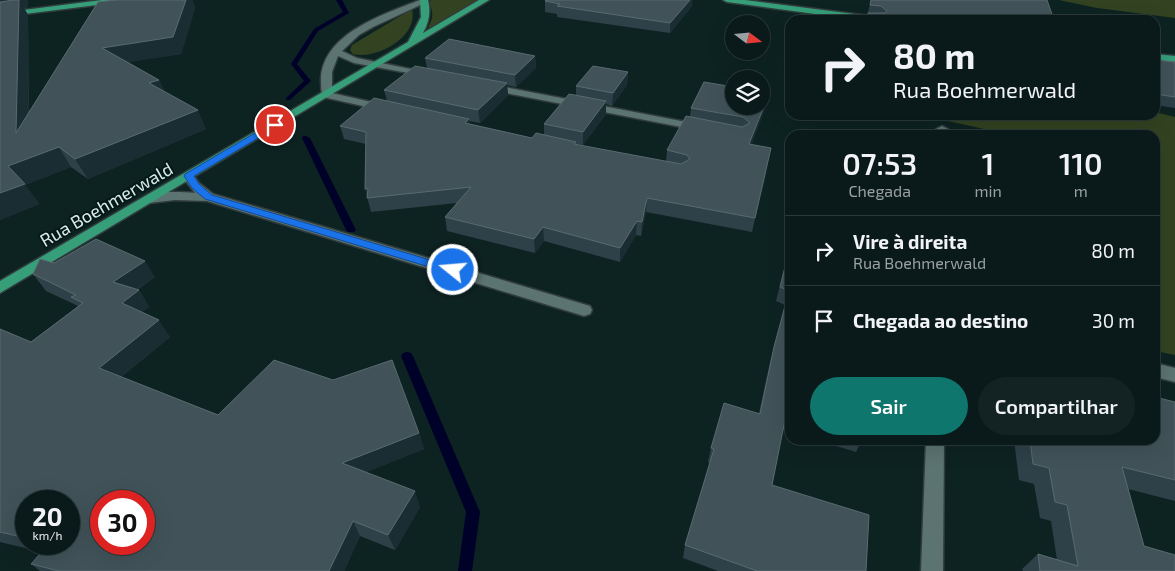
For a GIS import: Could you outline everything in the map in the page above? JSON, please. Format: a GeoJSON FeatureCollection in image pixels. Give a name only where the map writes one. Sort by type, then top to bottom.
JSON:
{"type":"FeatureCollection","features":[{"type":"Feature","properties":{"kind":"main road"},"geometry":{"type":"LineString","coordinates":[[0,15],[121,0]]}},
{"type":"Feature","properties":{"kind":"main road","name":"Rua Boehmerwald"},"geometry":{"type":"LineString","coordinates":[[0,288],[485,0]]}},
{"type":"Feature","properties":{"kind":"main road"},"geometry":{"type":"LineString","coordinates":[[727,0],[840,15]]}},
{"type":"Feature","properties":{"kind":"main road"},"geometry":{"type":"LineString","coordinates":[[412,44],[425,19],[427,10],[425,1]]}},
{"type":"Feature","properties":{"kind":"main road"},"geometry":{"type":"LineString","coordinates":[[1160,58],[1175,59]]}},
{"type":"Feature","properties":{"kind":"street"},"geometry":{"type":"LineString","coordinates":[[394,110],[327,95],[326,75],[335,51],[354,36],[378,22],[425,1]]}},
{"type":"Feature","properties":{"kind":"street"},"geometry":{"type":"LineString","coordinates":[[335,51],[354,60],[436,76]]}},
{"type":"Feature","properties":{"kind":"street"},"geometry":{"type":"LineString","coordinates":[[475,84],[711,129]]}},
{"type":"Feature","properties":{"kind":"street"},"geometry":{"type":"LineString","coordinates":[[188,176],[195,186],[208,197]]}},
{"type":"Feature","properties":{"kind":"street"},"geometry":{"type":"LineString","coordinates":[[149,199],[175,196],[208,197],[584,310]]}},
{"type":"Feature","properties":{"kind":"street"},"geometry":{"type":"LineString","coordinates":[[1160,371],[1175,375]]}},
{"type":"Feature","properties":{"kind":"street"},"geometry":{"type":"LineString","coordinates":[[932,571],[935,445]]}},
{"type":"Feature","properties":{"kind":"green space"},"geometry":{"type":"Polygon","coordinates":[[[431,0],[479,0],[431,28],[428,27],[432,16],[429,4],[431,0]]]}},
{"type":"Feature","properties":{"kind":"green space"},"geometry":{"type":"Polygon","coordinates":[[[1059,0],[1175,0],[1175,18],[1160,15],[1097,8],[1059,0]]]}},
{"type":"Feature","properties":{"kind":"green space"},"geometry":{"type":"Polygon","coordinates":[[[412,9],[409,29],[394,44],[384,50],[362,55],[353,54],[350,50],[352,45],[412,9]]]}},
{"type":"Feature","properties":{"kind":"green space"},"geometry":{"type":"Polygon","coordinates":[[[1160,113],[1175,117],[1175,355],[1160,352],[1160,130],[988,130],[944,120],[1160,120],[1160,113]]]}},
{"type":"Feature","properties":{"kind":"building"},"geometry":{"type":"Polygon","coordinates":[[[19,0],[16,133],[98,2],[115,0],[186,0],[173,37],[102,48],[159,80],[149,83],[198,110],[75,159],[59,147],[8,166],[25,184],[0,193],[0,2],[19,0]]]}},
{"type":"Feature","properties":{"kind":"building"},"geometry":{"type":"Polygon","coordinates":[[[546,0],[690,0],[670,23],[557,6],[560,4],[546,0]]]}},
{"type":"Feature","properties":{"kind":"building"},"geometry":{"type":"Polygon","coordinates":[[[871,0],[1047,0],[1052,15],[867,15],[868,13],[885,13],[887,11],[881,6],[870,5],[871,0]]]}},
{"type":"Feature","properties":{"kind":"building"},"geometry":{"type":"Polygon","coordinates":[[[449,39],[535,56],[515,75],[425,58],[449,39]]]}},
{"type":"Feature","properties":{"kind":"building"},"geometry":{"type":"Polygon","coordinates":[[[1160,60],[1175,62],[1175,97],[1160,95],[1160,60]]]}},
{"type":"Feature","properties":{"kind":"building"},"geometry":{"type":"Polygon","coordinates":[[[415,66],[507,83],[478,110],[384,90],[415,66]]]}},
{"type":"Feature","properties":{"kind":"building"},"geometry":{"type":"Polygon","coordinates":[[[593,66],[628,72],[613,93],[576,86],[593,66]]]}},
{"type":"Feature","properties":{"kind":"building"},"geometry":{"type":"Polygon","coordinates":[[[704,82],[725,86],[725,114],[691,108],[704,82]]]}},
{"type":"Feature","properties":{"kind":"building"},"geometry":{"type":"Polygon","coordinates":[[[569,94],[606,101],[583,132],[544,124],[569,94]]]}},
{"type":"Feature","properties":{"kind":"building"},"geometry":{"type":"Polygon","coordinates":[[[374,98],[469,119],[465,123],[532,138],[536,133],[576,142],[574,144],[681,164],[690,159],[687,155],[667,150],[686,116],[742,127],[750,123],[743,117],[731,115],[761,115],[749,144],[771,148],[755,218],[647,198],[642,222],[637,221],[620,248],[543,227],[534,239],[445,217],[471,187],[367,198],[368,189],[365,189],[366,132],[340,126],[374,98]]]}},
{"type":"Feature","properties":{"kind":"building"},"geometry":{"type":"Polygon","coordinates":[[[96,239],[145,261],[113,282],[139,290],[122,303],[159,320],[99,368],[218,415],[274,360],[333,380],[392,360],[419,433],[342,463],[415,491],[388,535],[353,521],[329,571],[59,571],[31,564],[39,555],[80,555],[80,490],[15,490],[15,535],[0,532],[0,329],[31,342],[83,303],[71,297],[76,295],[33,274],[40,259],[54,263],[96,239]]]}},
{"type":"Feature","properties":{"kind":"building"},"geometry":{"type":"Polygon","coordinates":[[[785,267],[785,289],[780,287],[785,267]]]}},
{"type":"Feature","properties":{"kind":"building"},"geometry":{"type":"Polygon","coordinates":[[[785,306],[785,420],[772,485],[869,515],[866,571],[757,571],[685,545],[714,449],[711,448],[724,403],[760,414],[785,306]]]}},
{"type":"Feature","properties":{"kind":"building"},"geometry":{"type":"Polygon","coordinates":[[[1160,398],[1175,402],[1175,480],[1122,467],[1144,546],[1175,555],[1175,571],[1040,571],[1038,554],[1078,566],[1067,505],[1055,502],[1049,468],[1033,464],[1031,445],[1160,445],[1160,398]]]}},
{"type":"Feature","properties":{"kind":"waterway"},"geometry":{"type":"LineString","coordinates":[[288,99],[308,81],[294,64],[316,30],[346,13],[339,0]]}},
{"type":"Feature","properties":{"kind":"waterway"},"geometry":{"type":"LineString","coordinates":[[306,138],[351,230]]}},
{"type":"Feature","properties":{"kind":"waterway"},"geometry":{"type":"LineString","coordinates":[[407,356],[473,512],[465,571]]}},
{"type":"Feature","properties":{"kind":"route"},"geometry":{"type":"LineString","coordinates":[[275,125],[188,176],[195,186],[208,197],[453,270]]}}]}
